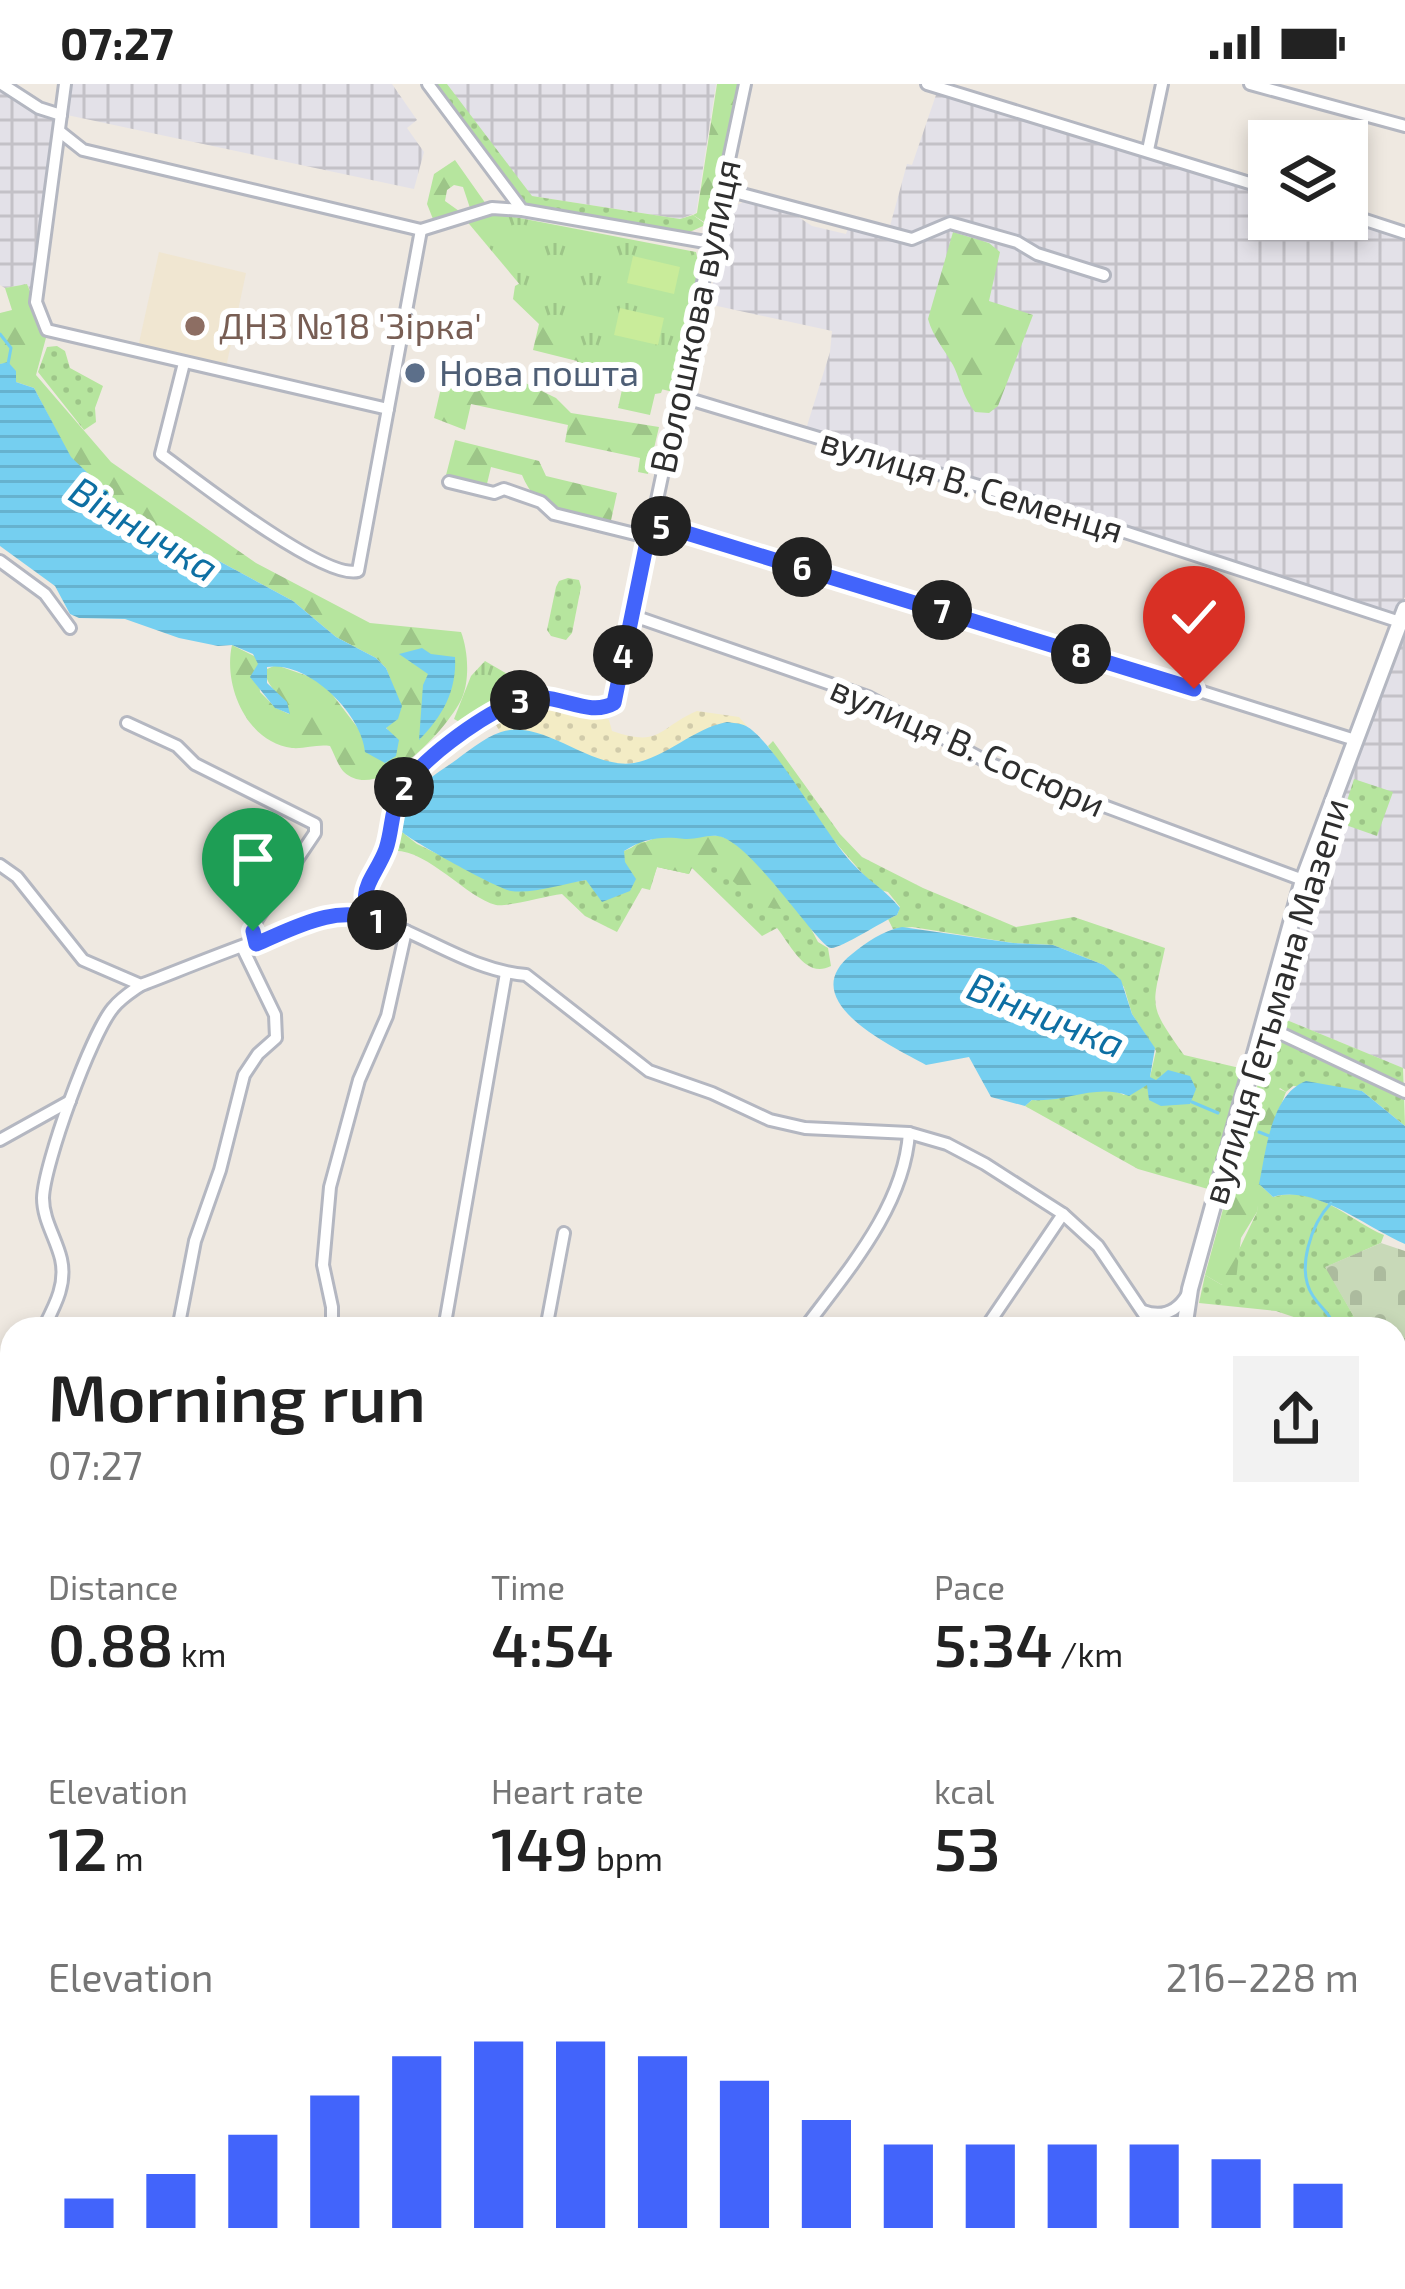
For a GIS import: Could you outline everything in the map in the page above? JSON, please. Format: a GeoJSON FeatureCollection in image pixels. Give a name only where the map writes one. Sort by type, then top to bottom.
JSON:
{"type":"FeatureCollection","features":[{"type":"Feature","properties":{"kind":"street"},"geometry":{"type":"LineString","coordinates":[[2,84],[39,108],[61,115]]}},
{"type":"Feature","properties":{"kind":"street"},"geometry":{"type":"LineString","coordinates":[[65,84],[36,302],[47,330],[388,410]]}},
{"type":"Feature","properties":{"kind":"street"},"geometry":{"type":"LineString","coordinates":[[428,84],[522,210]]}},
{"type":"Feature","properties":{"kind":"street","name":"Волошкова вулиця"},"geometry":{"type":"LineString","coordinates":[[379,922],[364,903],[364,889],[386,852],[394,808],[429,759],[514,702],[532,696],[595,709],[614,703],[745,84]]}},
{"type":"Feature","properties":{"kind":"street"},"geometry":{"type":"LineString","coordinates":[[927,84],[1248,182]]}},
{"type":"Feature","properties":{"kind":"street"},"geometry":{"type":"LineString","coordinates":[[1148,150],[1162,84]]}},
{"type":"Feature","properties":{"kind":"street"},"geometry":{"type":"LineString","coordinates":[[1250,84],[1405,126]]}},
{"type":"Feature","properties":{"kind":"street"},"geometry":{"type":"LineString","coordinates":[[59,130],[83,150],[421,230],[492,208],[712,243]]}},
{"type":"Feature","properties":{"kind":"street"},"geometry":{"type":"LineString","coordinates":[[723,189],[912,239],[950,223],[1104,275]]}},
{"type":"Feature","properties":{"kind":"street"},"geometry":{"type":"LineString","coordinates":[[1368,221],[1405,233]]}},
{"type":"Feature","properties":{"kind":"street"},"geometry":{"type":"LineString","coordinates":[[184,363],[160,454],[248,518],[333,569],[350,574],[358,571],[421,230]]}},
{"type":"Feature","properties":{"kind":"street","name":"вулиця В. Семенця"},"geometry":{"type":"LineString","coordinates":[[679,396],[1403,616]]}},
{"type":"Feature","properties":{"kind":"street"},"geometry":{"type":"LineString","coordinates":[[449,482],[494,493],[504,489],[541,502],[554,514],[647,538]]}},
{"type":"Feature","properties":{"kind":"street"},"geometry":{"type":"LineString","coordinates":[[651,522],[1354,740]]}},
{"type":"Feature","properties":{"kind":"street"},"geometry":{"type":"LineString","coordinates":[[0,561],[45,594],[70,628]]}},
{"type":"Feature","properties":{"kind":"street","name":"вулиця В. Сосюри"},"geometry":{"type":"LineString","coordinates":[[631,615],[868,698],[991,764],[1303,880]]}},
{"type":"Feature","properties":{"kind":"street","name":"вулиця Гетьмана Мазепи"},"geometry":{"type":"LineString","coordinates":[[1186,1317],[1303,880],[1403,616]]}},
{"type":"Feature","properties":{"kind":"street"},"geometry":{"type":"LineString","coordinates":[[127,723],[177,746],[195,764],[315,824],[315,833],[253,931],[249,946],[275,1015],[276,1038],[244,1075],[220,1170],[195,1241],[180,1317]]}},
{"type":"Feature","properties":{"kind":"street"},"geometry":{"type":"LineString","coordinates":[[0,865],[16,877],[83,960],[141,985]]}},
{"type":"Feature","properties":{"kind":"street"},"geometry":{"type":"LineString","coordinates":[[48,1317],[63,1282],[44,1190],[70,1101],[111,1010],[141,985],[314,921],[349,913],[406,931],[463,960],[526,975],[649,1071],[770,1120],[805,1128],[909,1133],[947,1144],[1063,1214],[1098,1246],[1145,1317]]}},
{"type":"Feature","properties":{"kind":"street"},"geometry":{"type":"LineString","coordinates":[[332,1317],[323,1265],[331,1187],[359,1080],[387,1016],[406,931]]}},
{"type":"Feature","properties":{"kind":"street"},"geometry":{"type":"LineString","coordinates":[[446,1317],[506,973]]}},
{"type":"Feature","properties":{"kind":"street"},"geometry":{"type":"LineString","coordinates":[[1265,1025],[1405,1092]]}},
{"type":"Feature","properties":{"kind":"street"},"geometry":{"type":"LineString","coordinates":[[0,1140],[70,1101]]}},
{"type":"Feature","properties":{"kind":"street"},"geometry":{"type":"LineString","coordinates":[[813,1317],[870,1240],[907,1162],[909,1133]]}},
{"type":"Feature","properties":{"kind":"street"},"geometry":{"type":"LineString","coordinates":[[993,1317],[1063,1214]]}},
{"type":"Feature","properties":{"kind":"street"},"geometry":{"type":"LineString","coordinates":[[547,1317],[564,1233]]}},
{"type":"Feature","properties":{"kind":"street"},"geometry":{"type":"LineString","coordinates":[[1140,1310],[1156,1316],[1168,1313],[1190,1289]]}},
{"type":"Feature","properties":{"kind":"shaded area"},"geometry":{"type":"Polygon","coordinates":[[[0,84],[61,115],[36,302],[27,284],[0,285],[0,84]]]}},
{"type":"Feature","properties":{"kind":"shaded area"},"geometry":{"type":"Polygon","coordinates":[[[71,84],[392,84],[417,120],[407,128],[424,152],[414,189],[67,115],[71,84]]]}},
{"type":"Feature","properties":{"kind":"shaded area"},"geometry":{"type":"Polygon","coordinates":[[[429,84],[716,84],[696,213],[680,219],[532,196],[522,210],[429,84]]]}},
{"type":"Feature","properties":{"kind":"shaded area"},"geometry":{"type":"Polygon","coordinates":[[[937,92],[1248,184],[1248,240],[1368,240],[1368,224],[1405,233],[1405,597],[1395,616],[806,429],[832,331],[708,304],[730,209],[743,202],[794,214],[812,226],[846,234],[852,217],[890,226],[907,164],[912,165],[937,92]]]}},
{"type":"Feature","properties":{"kind":"shaded area"},"geometry":{"type":"Polygon","coordinates":[[[159,252],[246,273],[225,372],[137,352],[159,252]]]}},
{"type":"Feature","properties":{"kind":"shaded area"},"geometry":{"type":"Polygon","coordinates":[[[1405,614],[1405,1069],[1277,1016],[1313,883],[1405,614]]]}},
{"type":"Feature","properties":{"kind":"green space"},"geometry":{"type":"Polygon","coordinates":[[[429,84],[447,84],[532,196],[680,219],[693,215],[703,226],[681,236],[522,209],[429,84]]]}},
{"type":"Feature","properties":{"kind":"green space"},"geometry":{"type":"Polygon","coordinates":[[[717,84],[745,84],[716,215],[704,222],[693,215],[717,84]]]}},
{"type":"Feature","properties":{"kind":"green space"},"geometry":{"type":"Polygon","coordinates":[[[455,160],[486,204],[470,208],[463,187],[454,185],[447,190],[445,201],[459,211],[433,219],[427,204],[434,174],[455,160]]]}},
{"type":"Feature","properties":{"kind":"green space"},"geometry":{"type":"Polygon","coordinates":[[[489,212],[696,252],[700,271],[673,392],[621,379],[577,353],[465,219],[489,212]]]}},
{"type":"Feature","properties":{"kind":"green space"},"geometry":{"type":"Polygon","coordinates":[[[953,232],[989,243],[1000,252],[989,301],[1033,315],[998,406],[989,413],[975,412],[970,406],[928,319],[953,232]]]}},
{"type":"Feature","properties":{"kind":"green space"},"geometry":{"type":"Polygon","coordinates":[[[633,256],[680,267],[674,294],[627,283],[633,256]]]}},
{"type":"Feature","properties":{"kind":"green space"},"geometry":{"type":"Polygon","coordinates":[[[522,282],[664,385],[655,394],[650,415],[618,408],[623,385],[575,374],[577,361],[533,350],[539,324],[513,299],[515,286],[522,282]]]}},
{"type":"Feature","properties":{"kind":"green space"},"geometry":{"type":"Polygon","coordinates":[[[27,284],[47,334],[36,375],[111,462],[256,563],[370,623],[461,632],[467,665],[462,698],[443,726],[411,758],[393,771],[359,779],[344,772],[330,746],[292,748],[262,735],[250,723],[231,677],[232,645],[258,658],[260,692],[276,708],[289,714],[266,677],[265,670],[276,665],[322,681],[364,736],[390,734],[386,727],[393,687],[376,658],[336,637],[293,601],[128,512],[70,457],[34,388],[16,382],[8,363],[0,364],[0,313],[12,310],[5,288],[27,284]]]}},
{"type":"Feature","properties":{"kind":"green space"},"geometry":{"type":"Polygon","coordinates":[[[620,308],[664,318],[658,345],[614,335],[620,308]]]}},
{"type":"Feature","properties":{"kind":"green space"},"geometry":{"type":"Polygon","coordinates":[[[47,347],[65,351],[70,368],[103,386],[95,408],[96,422],[84,430],[38,372],[47,347]]]}},
{"type":"Feature","properties":{"kind":"green space"},"geometry":{"type":"Polygon","coordinates":[[[447,362],[505,373],[556,398],[571,413],[659,427],[648,474],[638,472],[640,458],[565,442],[568,425],[471,404],[465,430],[434,418],[447,362]]]}},
{"type":"Feature","properties":{"kind":"green space"},"geometry":{"type":"Polygon","coordinates":[[[455,440],[539,461],[546,476],[617,493],[610,525],[547,506],[522,475],[491,467],[486,488],[445,479],[455,440]]]}},
{"type":"Feature","properties":{"kind":"green space"},"geometry":{"type":"Polygon","coordinates":[[[568,578],[579,580],[581,587],[572,633],[566,640],[547,630],[556,587],[568,578]]]}},
{"type":"Feature","properties":{"kind":"green space"},"geometry":{"type":"Polygon","coordinates":[[[485,661],[509,675],[512,690],[463,724],[454,719],[471,676],[485,661]]]}},
{"type":"Feature","properties":{"kind":"green space"},"geometry":{"type":"Polygon","coordinates":[[[773,741],[862,857],[1016,927],[1074,917],[1165,948],[1156,1005],[1172,1038],[1184,1055],[1244,1069],[1208,1189],[1138,1169],[1025,1106],[1032,1100],[1092,1091],[1124,1095],[1150,1077],[1156,1051],[1132,1014],[1124,987],[1104,965],[1053,945],[912,927],[893,929],[888,919],[900,907],[888,892],[876,889],[822,827],[768,746],[773,741]]]}},
{"type":"Feature","properties":{"kind":"green space"},"geometry":{"type":"Polygon","coordinates":[[[1354,779],[1393,792],[1377,836],[1340,823],[1354,779]]]}},
{"type":"Feature","properties":{"kind":"green space"},"geometry":{"type":"Polygon","coordinates":[[[393,815],[403,816],[402,832],[417,844],[514,891],[586,880],[641,841],[763,872],[806,919],[818,942],[828,948],[831,966],[807,965],[777,928],[762,936],[692,868],[689,874],[657,867],[650,890],[642,888],[617,932],[585,916],[562,894],[496,905],[414,855],[386,852],[393,815]]]}},
{"type":"Feature","properties":{"kind":"green space"},"geometry":{"type":"Polygon","coordinates":[[[662,835],[729,840],[756,861],[785,896],[781,909],[762,907],[710,861],[691,867],[689,874],[657,867],[651,885],[640,879],[629,868],[624,851],[662,835]]]}},
{"type":"Feature","properties":{"kind":"green space"},"geometry":{"type":"Polygon","coordinates":[[[1277,1016],[1403,1068],[1405,1126],[1362,1091],[1293,1086],[1286,1092],[1280,1088],[1257,1118],[1258,1138],[1240,1147],[1277,1016]]]}},
{"type":"Feature","properties":{"kind":"green space"},"geometry":{"type":"Polygon","coordinates":[[[1274,1087],[1286,1092],[1269,1137],[1257,1212],[1241,1238],[1236,1280],[1222,1285],[1205,1275],[1240,1147],[1258,1137],[1261,1094],[1274,1087]]]}},
{"type":"Feature","properties":{"kind":"green space"},"geometry":{"type":"Polygon","coordinates":[[[1259,1184],[1273,1197],[1289,1194],[1317,1199],[1384,1235],[1381,1243],[1326,1267],[1354,1317],[1294,1317],[1199,1303],[1205,1275],[1222,1285],[1257,1212],[1259,1184]]]}},
{"type":"Feature","properties":{"kind":"green space"},"geometry":{"type":"Polygon","coordinates":[[[1381,1243],[1405,1251],[1405,1317],[1354,1317],[1325,1267],[1381,1243]]]}},
{"type":"Feature","properties":{"kind":"sand"},"geometry":{"type":"Polygon","coordinates":[[[532,700],[595,712],[609,720],[612,731],[628,736],[650,737],[697,711],[739,717],[747,726],[717,727],[649,759],[618,763],[536,736],[500,732],[496,725],[532,700]]]}},
{"type":"Feature","properties":{"kind":"water"},"geometry":{"type":"Polygon","coordinates":[[[8,362],[16,371],[16,382],[34,388],[71,457],[128,512],[293,601],[336,637],[386,668],[402,706],[398,719],[386,728],[399,740],[396,756],[385,763],[365,752],[362,737],[343,707],[299,672],[267,667],[267,683],[287,702],[290,714],[275,708],[250,677],[258,664],[253,654],[232,645],[179,638],[125,619],[79,618],[70,614],[55,586],[0,546],[0,364],[8,362]]]}},
{"type":"Feature","properties":{"kind":"water"},"geometry":{"type":"Polygon","coordinates":[[[422,648],[455,657],[455,669],[446,703],[419,740],[428,674],[399,654],[422,648]]]}},
{"type":"Feature","properties":{"kind":"water"},"geometry":{"type":"Polygon","coordinates":[[[727,722],[746,726],[770,749],[841,849],[900,908],[897,915],[831,948],[752,859],[717,836],[653,839],[624,851],[636,879],[630,891],[602,902],[586,880],[511,891],[402,832],[406,810],[421,787],[501,732],[533,732],[601,759],[634,763],[727,722]]]}},
{"type":"Feature","properties":{"kind":"water"},"geometry":{"type":"Polygon","coordinates":[[[902,927],[1053,945],[1104,965],[1121,980],[1132,1014],[1155,1048],[1150,1077],[1156,1080],[1168,1070],[1190,1076],[1196,1089],[1190,1104],[1161,1106],[1149,1100],[1147,1085],[1129,1096],[1093,1092],[1032,1100],[1025,1106],[991,1097],[969,1057],[926,1065],[892,1047],[855,1020],[834,989],[837,972],[852,954],[881,934],[902,927]]]}},
{"type":"Feature","properties":{"kind":"water"},"geometry":{"type":"Polygon","coordinates":[[[1306,1081],[1362,1091],[1405,1126],[1405,1244],[1323,1202],[1306,1196],[1273,1197],[1259,1184],[1278,1111],[1294,1088],[1306,1081]]]}},
{"type":"Feature","properties":{"kind":"waterway","name":"Вінничка"},"geometry":{"type":"LineString","coordinates":[[0,334],[11,348],[8,364]]}},
{"type":"Feature","properties":{"kind":"waterway","name":"Вінничка"},"geometry":{"type":"LineString","coordinates":[[1192,1102],[1218,1113]]}},
{"type":"Feature","properties":{"kind":"waterway"},"geometry":{"type":"LineString","coordinates":[[1259,1132],[1272,1137]]}},
{"type":"Feature","properties":{"kind":"waterway"},"geometry":{"type":"LineString","coordinates":[[1329,1317],[1308,1285],[1306,1260],[1312,1234],[1331,1203]]}},
{"type":"Feature","properties":{"kind":"place","name":"ДНЗ №18 'Зірка'"},"geometry":{"type":"Point","coordinates":[195,326]}},
{"type":"Feature","properties":{"kind":"place","name":"Нова пошта"},"geometry":{"type":"Point","coordinates":[415,373]}},
{"type":"Feature","properties":{"kind":"route"},"geometry":{"type":"LineString","coordinates":[[253,931],[256,944],[349,913],[379,922],[364,903],[364,889],[386,852],[400,794],[429,759],[514,702],[532,696],[595,709],[614,703],[651,522],[1194,689]]}}]}
